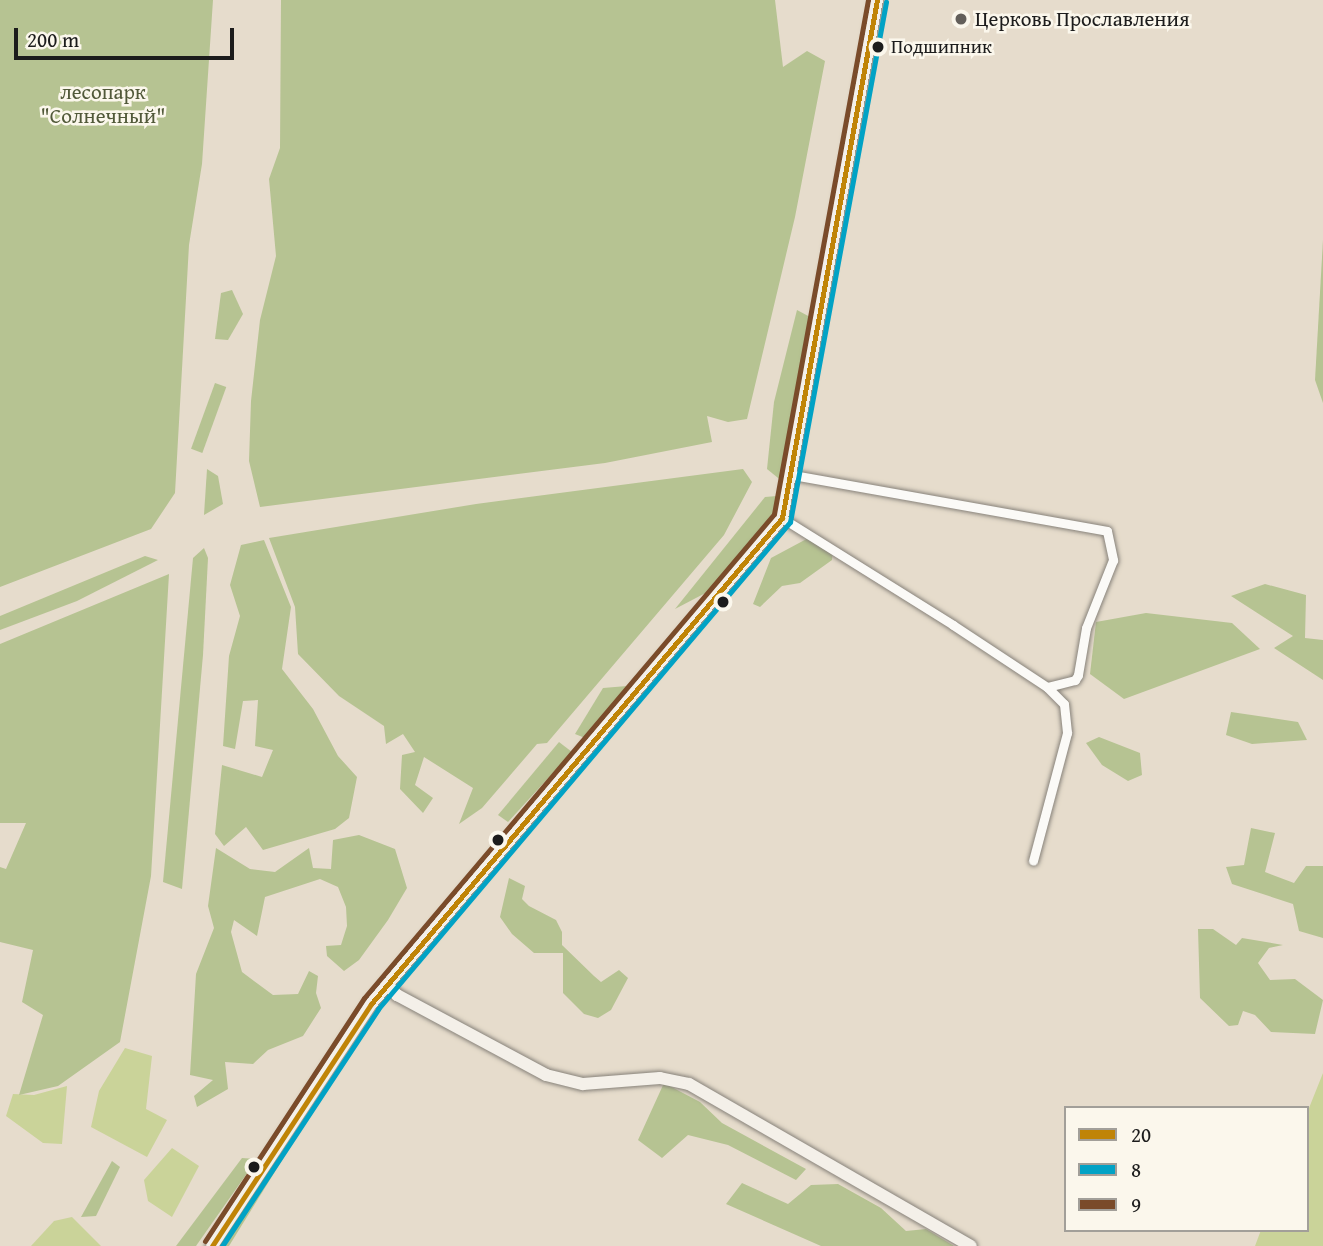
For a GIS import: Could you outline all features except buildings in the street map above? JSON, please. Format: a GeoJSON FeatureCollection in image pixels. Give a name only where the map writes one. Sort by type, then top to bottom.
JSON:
{"type":"FeatureCollection","features":[{"type":"Feature","properties":{"kind":"main road"},"geometry":{"type":"LineString","coordinates":[[212,1246],[345,1040],[387,984],[782,518],[793,475],[877,0]]}},
{"type":"Feature","properties":{"kind":"main road"},"geometry":{"type":"LineString","coordinates":[[387,984],[397,995],[515,1061],[546,1075],[583,1084],[660,1078],[689,1084],[971,1246]]}},
{"type":"Feature","properties":{"kind":"street"},"geometry":{"type":"LineString","coordinates":[[793,475],[1107,531],[1113,560],[1086,628],[1078,675],[1075,680],[1047,687]]}},
{"type":"Feature","properties":{"kind":"street"},"geometry":{"type":"LineString","coordinates":[[782,518],[1047,687],[1064,704],[1067,733],[1033,861]]}},
{"type":"Feature","properties":{"kind":"green space","name":"лесопарк \"Солнечный\""},"geometry":{"type":"Polygon","coordinates":[[[0,0],[213,0],[202,164],[189,245],[175,493],[151,529],[0,587],[0,0]]]}},
{"type":"Feature","properties":{"kind":"green space"},"geometry":{"type":"Polygon","coordinates":[[[281,0],[775,0],[783,67],[807,51],[825,61],[795,217],[747,419],[728,422],[707,416],[712,442],[605,463],[260,507],[249,461],[251,401],[260,320],[276,256],[269,179],[280,148],[281,0]]]}},
{"type":"Feature","properties":{"kind":"green space"},"geometry":{"type":"Polygon","coordinates":[[[1323,240],[1323,403],[1315,380],[1323,240]]]}},
{"type":"Feature","properties":{"kind":"green space"},"geometry":{"type":"Polygon","coordinates":[[[232,290],[243,314],[228,340],[215,339],[221,293],[232,290]]]}},
{"type":"Feature","properties":{"kind":"green space"},"geometry":{"type":"Polygon","coordinates":[[[797,310],[812,318],[783,482],[767,469],[774,402],[797,310]]]}},
{"type":"Feature","properties":{"kind":"green space"},"geometry":{"type":"Polygon","coordinates":[[[215,383],[226,387],[202,453],[191,449],[215,383]]]}},
{"type":"Feature","properties":{"kind":"green space"},"geometry":{"type":"Polygon","coordinates":[[[207,469],[218,476],[223,504],[204,515],[207,469]]]}},
{"type":"Feature","properties":{"kind":"green space"},"geometry":{"type":"Polygon","coordinates":[[[743,469],[752,482],[724,535],[547,743],[537,744],[482,808],[459,824],[473,788],[424,757],[415,785],[433,798],[423,813],[400,789],[402,755],[415,752],[403,734],[386,744],[384,726],[339,696],[298,654],[295,607],[269,538],[476,504],[743,469]]]}},
{"type":"Feature","properties":{"kind":"green space"},"geometry":{"type":"Polygon","coordinates":[[[777,496],[775,510],[715,588],[675,609],[765,497],[777,496]]]}},
{"type":"Feature","properties":{"kind":"green space"},"geometry":{"type":"Polygon","coordinates":[[[814,535],[833,547],[832,560],[800,583],[782,586],[760,607],[753,604],[771,558],[814,535]]]}},
{"type":"Feature","properties":{"kind":"green space"},"geometry":{"type":"Polygon","coordinates":[[[264,540],[291,607],[282,669],[313,709],[338,756],[357,777],[349,818],[335,829],[263,850],[246,827],[224,846],[215,834],[222,765],[262,777],[273,750],[255,746],[258,700],[243,701],[235,749],[223,746],[229,656],[240,616],[230,585],[241,545],[264,540]]]}},
{"type":"Feature","properties":{"kind":"green space"},"geometry":{"type":"Polygon","coordinates":[[[204,548],[208,558],[203,655],[182,889],[163,882],[193,558],[204,548]]]}},
{"type":"Feature","properties":{"kind":"green space"},"geometry":{"type":"Polygon","coordinates":[[[145,556],[158,560],[77,601],[0,630],[0,616],[145,556]]]}},
{"type":"Feature","properties":{"kind":"green space"},"geometry":{"type":"Polygon","coordinates":[[[169,574],[151,876],[120,1042],[58,1086],[19,1095],[43,1015],[22,1002],[33,950],[0,942],[0,867],[6,869],[26,823],[0,823],[0,644],[169,574]]]}},
{"type":"Feature","properties":{"kind":"green space"},"geometry":{"type":"Polygon","coordinates":[[[1265,584],[1306,595],[1305,638],[1323,640],[1323,680],[1274,648],[1293,636],[1231,596],[1265,584]]]}},
{"type":"Feature","properties":{"kind":"green space"},"geometry":{"type":"Polygon","coordinates":[[[1146,613],[1232,623],[1260,649],[1124,699],[1090,674],[1096,622],[1146,613]]]}},
{"type":"Feature","properties":{"kind":"green space"},"geometry":{"type":"Polygon","coordinates":[[[627,686],[585,738],[575,734],[603,688],[627,686]]]}},
{"type":"Feature","properties":{"kind":"green space"},"geometry":{"type":"Polygon","coordinates":[[[1231,712],[1298,722],[1307,740],[1252,744],[1226,735],[1231,712]]]}},
{"type":"Feature","properties":{"kind":"green space"},"geometry":{"type":"Polygon","coordinates":[[[1099,737],[1140,753],[1142,775],[1128,781],[1102,765],[1086,743],[1099,737]]]}},
{"type":"Feature","properties":{"kind":"green space"},"geometry":{"type":"Polygon","coordinates":[[[559,742],[572,752],[508,822],[498,815],[559,742]]]}},
{"type":"Feature","properties":{"kind":"green space"},"geometry":{"type":"Polygon","coordinates":[[[1251,828],[1275,833],[1265,872],[1294,883],[1306,866],[1323,866],[1323,938],[1299,931],[1293,904],[1232,884],[1226,867],[1244,865],[1251,828]]]}},
{"type":"Feature","properties":{"kind":"green space"},"geometry":{"type":"Polygon","coordinates":[[[359,835],[395,849],[407,888],[388,920],[359,960],[344,971],[327,956],[326,946],[341,945],[347,926],[346,907],[338,887],[320,879],[265,897],[257,936],[234,920],[231,932],[242,972],[273,995],[298,994],[309,971],[318,976],[316,993],[321,1008],[303,1036],[268,1050],[253,1064],[225,1062],[228,1089],[197,1107],[194,1096],[213,1080],[190,1075],[196,974],[214,928],[208,906],[216,848],[250,869],[275,872],[309,848],[313,868],[331,869],[333,840],[359,835]]]}},
{"type":"Feature","properties":{"kind":"green space"},"geometry":{"type":"Polygon","coordinates":[[[509,878],[525,886],[522,899],[529,906],[556,920],[562,932],[562,945],[601,982],[619,970],[628,978],[611,1010],[598,1018],[584,1014],[563,993],[563,953],[534,953],[512,934],[500,917],[509,878]]]}},
{"type":"Feature","properties":{"kind":"green space"},"geometry":{"type":"Polygon","coordinates":[[[1198,929],[1213,929],[1236,945],[1242,938],[1283,945],[1269,948],[1258,963],[1270,980],[1295,979],[1323,1000],[1315,1034],[1271,1032],[1255,1015],[1243,1011],[1238,1025],[1229,1026],[1200,998],[1198,929]]]}},
{"type":"Feature","properties":{"kind":"green space"},"geometry":{"type":"Polygon","coordinates":[[[125,1048],[152,1056],[146,1109],[167,1120],[147,1157],[91,1127],[99,1091],[125,1048]]]}},
{"type":"Feature","properties":{"kind":"green space"},"geometry":{"type":"Polygon","coordinates":[[[1323,1073],[1323,1246],[1255,1246],[1260,1232],[1309,1232],[1309,1108],[1323,1073]]]}},
{"type":"Feature","properties":{"kind":"green space"},"geometry":{"type":"Polygon","coordinates":[[[664,1083],[700,1102],[722,1123],[806,1169],[796,1180],[728,1145],[688,1135],[662,1158],[638,1140],[664,1083]]]}},
{"type":"Feature","properties":{"kind":"green space"},"geometry":{"type":"Polygon","coordinates":[[[67,1086],[62,1144],[43,1143],[6,1116],[13,1094],[34,1095],[67,1086]]]}},
{"type":"Feature","properties":{"kind":"green space"},"geometry":{"type":"Polygon","coordinates":[[[172,1148],[199,1166],[172,1217],[148,1201],[144,1180],[172,1148]]]}},
{"type":"Feature","properties":{"kind":"green space"},"geometry":{"type":"Polygon","coordinates":[[[277,1154],[284,1157],[229,1246],[219,1246],[277,1154]]]}},
{"type":"Feature","properties":{"kind":"green space"},"geometry":{"type":"Polygon","coordinates":[[[242,1158],[257,1159],[196,1246],[176,1246],[242,1158]]]}},
{"type":"Feature","properties":{"kind":"green space"},"geometry":{"type":"Polygon","coordinates":[[[112,1161],[120,1167],[96,1216],[81,1217],[112,1161]]]}},
{"type":"Feature","properties":{"kind":"green space"},"geometry":{"type":"Polygon","coordinates":[[[742,1183],[788,1204],[811,1185],[838,1184],[881,1208],[906,1231],[926,1229],[954,1246],[821,1246],[726,1204],[742,1183]]]}},
{"type":"Feature","properties":{"kind":"green space"},"geometry":{"type":"Polygon","coordinates":[[[72,1217],[101,1246],[31,1246],[54,1221],[72,1217]]]}},
{"type":"Feature","properties":{"kind":"transit line","name":"9"},"geometry":{"type":"LineString","coordinates":[[205,1241],[364,998],[774,514],[868,0]]}},
{"type":"Feature","properties":{"kind":"transit line","name":"20"},"geometry":{"type":"LineString","coordinates":[[212,1246],[371,1004],[782,518],[877,0]]}},
{"type":"Feature","properties":{"kind":"transit line","name":"8"},"geometry":{"type":"LineString","coordinates":[[222,1246],[378,1009],[790,522],[886,2]]}},
{"type":"Feature","properties":{"kind":"place","name":"Церковь Прославления"},"geometry":{"type":"Point","coordinates":[961,19]}},
{"type":"Feature","properties":{"kind":"place","name":"Подшипник"},"geometry":{"type":"Point","coordinates":[878,47]}}]}
